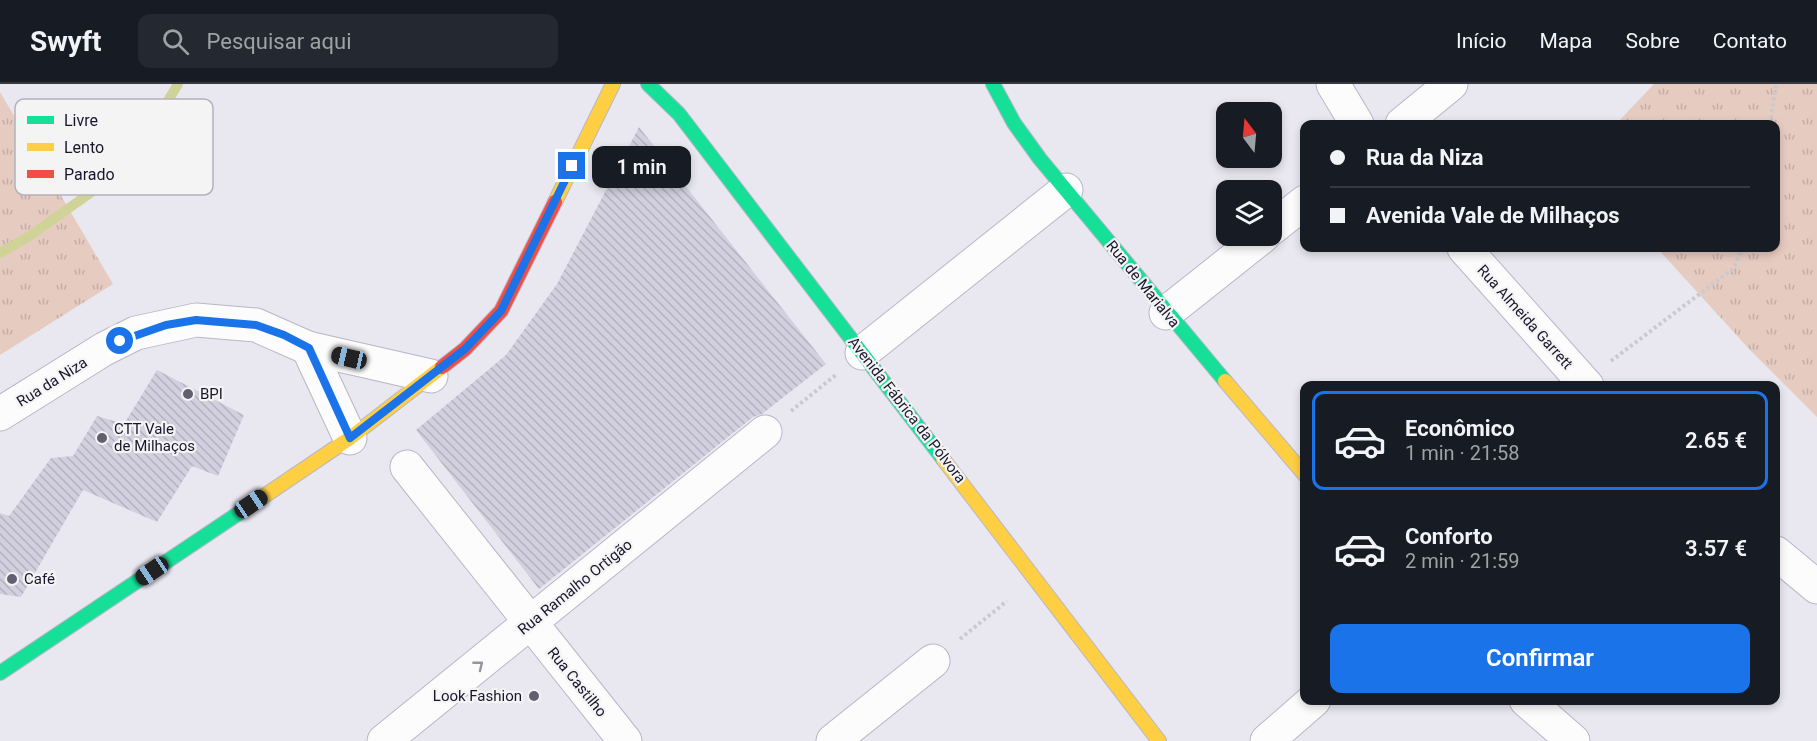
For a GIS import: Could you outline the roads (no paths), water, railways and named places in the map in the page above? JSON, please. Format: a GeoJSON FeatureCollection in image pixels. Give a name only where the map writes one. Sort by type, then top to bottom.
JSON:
{"type":"FeatureCollection","features":[{"type":"Feature","properties":{"kind":"street"},"geometry":{"type":"LineString","coordinates":[[0,673],[350,438],[465,349],[501,311],[613,84]]}},
{"type":"Feature","properties":{"kind":"street","name":"Avenida Fábrica da Pólvora"},"geometry":{"type":"LineString","coordinates":[[648,84],[679,114],[1159,741]]}},
{"type":"Feature","properties":{"kind":"street","name":"Rua de Marialva"},"geometry":{"type":"LineString","coordinates":[[993,84],[1015,124],[1066,190],[1166,313],[1300,469]]}},
{"type":"Feature","properties":{"kind":"street"},"geometry":{"type":"LineString","coordinates":[[1333,84],[1355,120]]}},
{"type":"Feature","properties":{"kind":"street"},"geometry":{"type":"LineString","coordinates":[[1407,120],[1451,84]]}},
{"type":"Feature","properties":{"kind":"street"},"geometry":{"type":"LineString","coordinates":[[862,353],[1066,190]]}},
{"type":"Feature","properties":{"kind":"street"},"geometry":{"type":"LineString","coordinates":[[1282,220],[1300,206]]}},
{"type":"Feature","properties":{"kind":"street"},"geometry":{"type":"LineString","coordinates":[[1166,313],[1250,246]]}},
{"type":"Feature","properties":{"kind":"street","name":"Rua Almeida Garrett"},"geometry":{"type":"LineString","coordinates":[[1468,252],[1582,381]]}},
{"type":"Feature","properties":{"kind":"street","name":"Rua da Niza"},"geometry":{"type":"LineString","coordinates":[[0,414],[104,349],[136,333],[196,320],[256,325],[309,348],[430,376]]}},
{"type":"Feature","properties":{"kind":"street"},"geometry":{"type":"LineString","coordinates":[[309,348],[350,438]]}},
{"type":"Feature","properties":{"kind":"street","name":"Rua Ramalho Ortigão"},"geometry":{"type":"LineString","coordinates":[[384,741],[765,432]]}},
{"type":"Feature","properties":{"kind":"street","name":"Rua Castilho"},"geometry":{"type":"LineString","coordinates":[[407,467],[625,741]]}},
{"type":"Feature","properties":{"kind":"street"},"geometry":{"type":"LineString","coordinates":[[1780,556],[1817,587]]}},
{"type":"Feature","properties":{"kind":"street"},"geometry":{"type":"LineString","coordinates":[[833,741],[933,661]]}},
{"type":"Feature","properties":{"kind":"street"},"geometry":{"type":"LineString","coordinates":[[1267,741],[1308,705]]}},
{"type":"Feature","properties":{"kind":"street"},"geometry":{"type":"LineString","coordinates":[[1532,705],[1573,741]]}},
{"type":"Feature","properties":{"kind":"waterway"},"geometry":{"type":"LineString","coordinates":[[169,99],[178,84]]}},
{"type":"Feature","properties":{"kind":"waterway"},"geometry":{"type":"LineString","coordinates":[[0,253],[28,237],[88,195]]}},
{"type":"Feature","properties":{"kind":"place","name":"BPI"},"geometry":{"type":"Point","coordinates":[188,394]}},
{"type":"Feature","properties":{"kind":"place","name":"CTT Vale de Milhaços"},"geometry":{"type":"Point","coordinates":[102,438]}},
{"type":"Feature","properties":{"kind":"place","name":"Café"},"geometry":{"type":"Point","coordinates":[12,579]}},
{"type":"Feature","properties":{"kind":"place","name":"Look Fashion"},"geometry":{"type":"Point","coordinates":[534,696]}}]}
